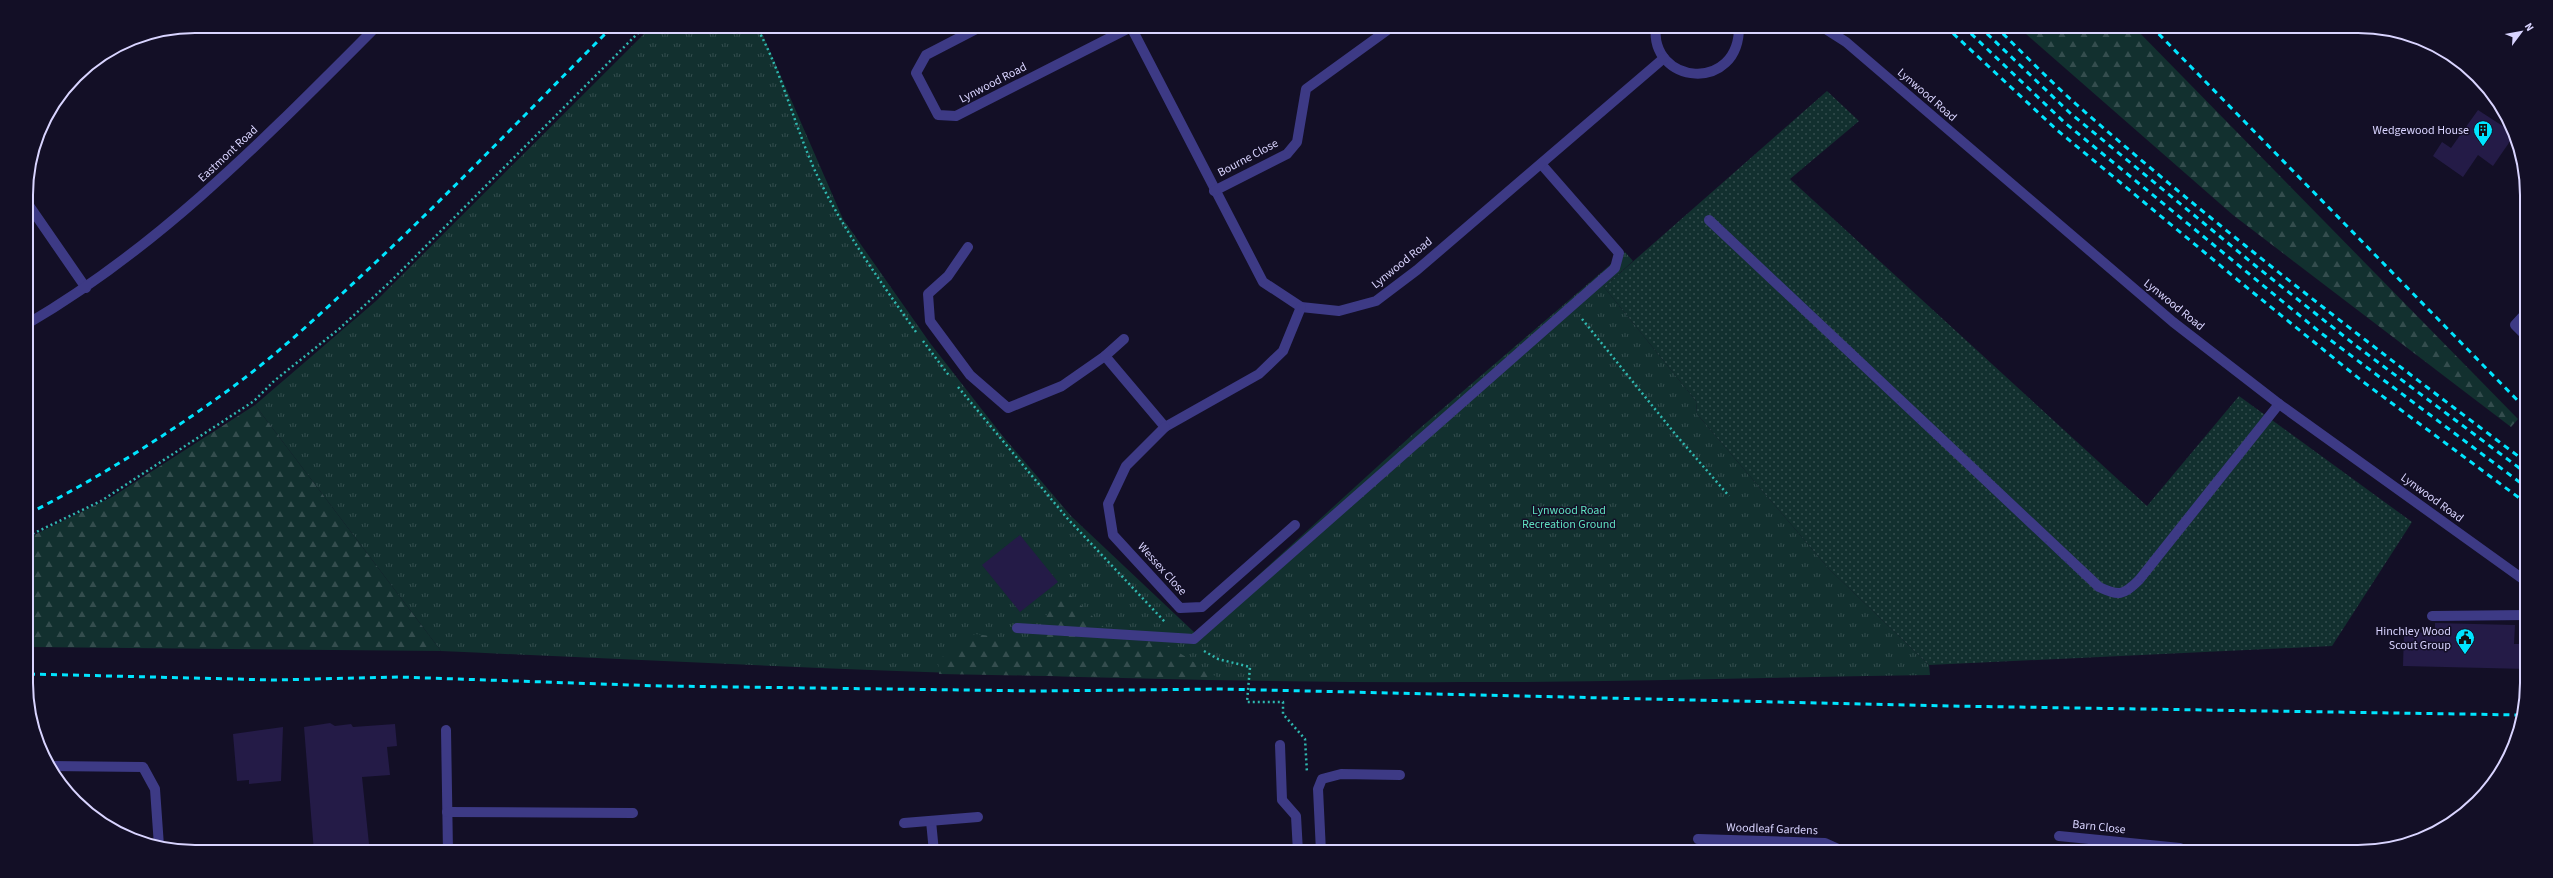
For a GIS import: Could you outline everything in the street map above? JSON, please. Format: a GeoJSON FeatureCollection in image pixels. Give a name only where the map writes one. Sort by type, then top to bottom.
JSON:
{"type":"FeatureCollection","features":[{"type":"Feature","properties":{"kind":"street","name":"Eastmont Road"},"geometry":{"type":"LineString","coordinates":[[33,320],[86,288],[140,249],[219,182],[370,33]]}},
{"type":"Feature","properties":{"kind":"street","name":"Lynwood Road"},"geometry":{"type":"LineString","coordinates":[[968,33],[926,55],[916,73],[938,115],[956,116],[1118,33]]}},
{"type":"Feature","properties":{"kind":"street","name":"Lynwood Road"},"geometry":{"type":"LineString","coordinates":[[1135,33],[1214,191],[1262,282],[1301,307],[1339,311],[1376,301],[1417,270],[1484,211],[1542,165],[1664,58]]}},
{"type":"Feature","properties":{"kind":"street","name":"Bourne Close"},"geometry":{"type":"LineString","coordinates":[[1214,191],[1287,154],[1297,142],[1306,89],[1383,33]]}},
{"type":"Feature","properties":{"kind":"street"},"geometry":{"type":"LineString","coordinates":[[1657,33],[1658,46],[1664,58],[1680,71],[1693,75],[1718,70],[1729,61],[1735,51],[1739,33]]}},
{"type":"Feature","properties":{"kind":"street","name":"Lynwood Road"},"geometry":{"type":"LineString","coordinates":[[1832,33],[1846,42],[2172,322],[2280,404],[2520,577]]}},
{"type":"Feature","properties":{"kind":"street"},"geometry":{"type":"LineString","coordinates":[[1017,628],[1194,639],[1615,268],[1619,253],[1542,165]]}},
{"type":"Feature","properties":{"kind":"street"},"geometry":{"type":"LineString","coordinates":[[33,211],[86,288]]}},
{"type":"Feature","properties":{"kind":"street"},"geometry":{"type":"LineString","coordinates":[[1709,220],[2099,587],[2116,594],[2129,591],[2139,580],[2280,404]]}},
{"type":"Feature","properties":{"kind":"street"},"geometry":{"type":"LineString","coordinates":[[968,247],[948,276],[928,294],[930,321],[970,375],[1008,408],[1062,386],[1105,356],[1124,339]]}},
{"type":"Feature","properties":{"kind":"street","name":"Wessex Close"},"geometry":{"type":"LineString","coordinates":[[1295,525],[1202,607],[1180,608],[1114,535],[1108,504],[1126,466],[1165,427],[1259,374],[1283,351],[1301,307]]}},
{"type":"Feature","properties":{"kind":"street"},"geometry":{"type":"LineString","coordinates":[[2520,320],[2515,325],[2520,330]]}},
{"type":"Feature","properties":{"kind":"street"},"geometry":{"type":"LineString","coordinates":[[1105,356],[1165,427]]}},
{"type":"Feature","properties":{"kind":"street"},"geometry":{"type":"LineString","coordinates":[[2432,616],[2520,615]]}},
{"type":"Feature","properties":{"kind":"street"},"geometry":{"type":"LineString","coordinates":[[446,730],[448,845]]}},
{"type":"Feature","properties":{"kind":"street"},"geometry":{"type":"LineString","coordinates":[[1280,745],[1282,800],[1296,816],[1298,845]]}},
{"type":"Feature","properties":{"kind":"street"},"geometry":{"type":"LineString","coordinates":[[56,766],[143,767],[155,789],[159,841]]}},
{"type":"Feature","properties":{"kind":"street"},"geometry":{"type":"LineString","coordinates":[[1321,845],[1318,789],[1322,779],[1341,774],[1400,775]]}},
{"type":"Feature","properties":{"kind":"street"},"geometry":{"type":"LineString","coordinates":[[447,812],[633,813]]}},
{"type":"Feature","properties":{"kind":"street"},"geometry":{"type":"LineString","coordinates":[[904,823],[978,817]]}},
{"type":"Feature","properties":{"kind":"street"},"geometry":{"type":"LineString","coordinates":[[931,820],[933,845]]}},
{"type":"Feature","properties":{"kind":"street","name":"Barn Close"},"geometry":{"type":"LineString","coordinates":[[2059,836],[2117,845]]}},
{"type":"Feature","properties":{"kind":"street","name":"Woodleaf Gardens"},"geometry":{"type":"LineString","coordinates":[[1698,839],[1825,843],[1829,845]]}},
{"type":"Feature","properties":{"kind":"path"},"geometry":{"type":"LineString","coordinates":[[33,534],[101,501],[254,401],[339,329],[392,280],[638,33]]}},
{"type":"Feature","properties":{"kind":"path"},"geometry":{"type":"LineString","coordinates":[[1571,306],[1676,435],[1729,496]]}},
{"type":"Feature","properties":{"kind":"path"},"geometry":{"type":"LineString","coordinates":[[1218,659],[1250,668],[1248,702],[1284,702],[1283,714],[1305,739],[1307,778]]}},
{"type":"Feature","properties":{"kind":"green space","name":"Lynwood Road Recreation Ground"},"geometry":{"type":"Polygon","coordinates":[[[645,33],[762,33],[843,219],[930,343],[1001,434],[1071,516],[1195,633],[1412,435],[1625,252],[1633,261],[1604,287],[1696,401],[1697,414],[1829,569],[1929,665],[1930,675],[1543,682],[1226,680],[964,673],[441,651],[255,405],[376,301],[645,33]]]}},
{"type":"Feature","properties":{"kind":"green space"},"geometry":{"type":"Polygon","coordinates":[[[2025,33],[2140,33],[2518,419],[2511,427],[2233,215],[2025,33]]]}},
{"type":"Feature","properties":{"kind":"green space"},"geometry":{"type":"Polygon","coordinates":[[[1827,91],[1859,121],[1790,179],[2147,506],[2239,396],[2412,522],[2332,646],[1929,665],[1829,569],[1697,414],[1696,401],[1604,287],[1827,91]]]}},
{"type":"Feature","properties":{"kind":"green space"},"geometry":{"type":"Polygon","coordinates":[[[255,405],[441,651],[33,647],[33,536],[112,497],[255,405]]]}},
{"type":"Feature","properties":{"kind":"green space"},"geometry":{"type":"Polygon","coordinates":[[[1064,589],[1116,639],[1161,641],[1220,679],[939,674],[938,660],[975,634],[1029,641],[1064,589]]]}},
{"type":"Feature","properties":{"kind":"building","name":"Wedgewood House"},"geometry":{"type":"Polygon","coordinates":[[[2478,110],[2505,127],[2510,141],[2493,166],[2478,155],[2463,177],[2433,156],[2442,142],[2451,148],[2478,110]]]}},
{"type":"Feature","properties":{"kind":"building"},"geometry":{"type":"Polygon","coordinates":[[[1020,535],[1058,582],[1020,612],[982,565],[1020,535]]]}},
{"type":"Feature","properties":{"kind":"building","name":"Hinchley Wood Scout Group"},"geometry":{"type":"Polygon","coordinates":[[[2435,623],[2515,625],[2514,644],[2520,644],[2520,669],[2403,666],[2404,632],[2435,633],[2435,623]]]}},
{"type":"Feature","properties":{"kind":"building"},"geometry":{"type":"Polygon","coordinates":[[[330,723],[335,726],[351,724],[353,727],[395,724],[397,746],[387,747],[390,775],[362,777],[369,844],[313,845],[304,727],[330,723]]]}},
{"type":"Feature","properties":{"kind":"building"},"geometry":{"type":"Polygon","coordinates":[[[283,727],[281,781],[249,784],[249,780],[237,781],[233,734],[283,727]]]}},
{"type":"Feature","properties":{"kind":"railway"},"geometry":{"type":"LineString","coordinates":[[33,511],[108,470],[185,421],[253,372],[289,342],[466,175],[606,33]]}},
{"type":"Feature","properties":{"kind":"railway"},"geometry":{"type":"LineString","coordinates":[[1953,33],[2057,130],[2245,286],[2362,381],[2520,499]]}},
{"type":"Feature","properties":{"kind":"railway"},"geometry":{"type":"LineString","coordinates":[[1970,33],[2064,122],[2321,333],[2520,482]]}},
{"type":"Feature","properties":{"kind":"railway"},"geometry":{"type":"LineString","coordinates":[[1986,33],[2070,113],[2257,267],[2355,345],[2520,469]]}},
{"type":"Feature","properties":{"kind":"railway"},"geometry":{"type":"LineString","coordinates":[[2002,33],[2077,105],[2186,198],[2298,288],[2520,457]]}},
{"type":"Feature","properties":{"kind":"railway"},"geometry":{"type":"LineString","coordinates":[[2158,33],[2520,403]]}},
{"type":"Feature","properties":{"kind":"railway"},"geometry":{"type":"LineString","coordinates":[[33,674],[274,680],[399,677],[661,686],[1039,691],[1221,689],[1949,706],[2517,715]]}},
{"type":"Feature","properties":{"kind":"place","name":"Wedgewood House"},"geometry":{"type":"Point","coordinates":[2483,147]}},
{"type":"Feature","properties":{"kind":"place","name":"Hinchley Wood Scout Group"},"geometry":{"type":"Point","coordinates":[2465,655]}}]}
